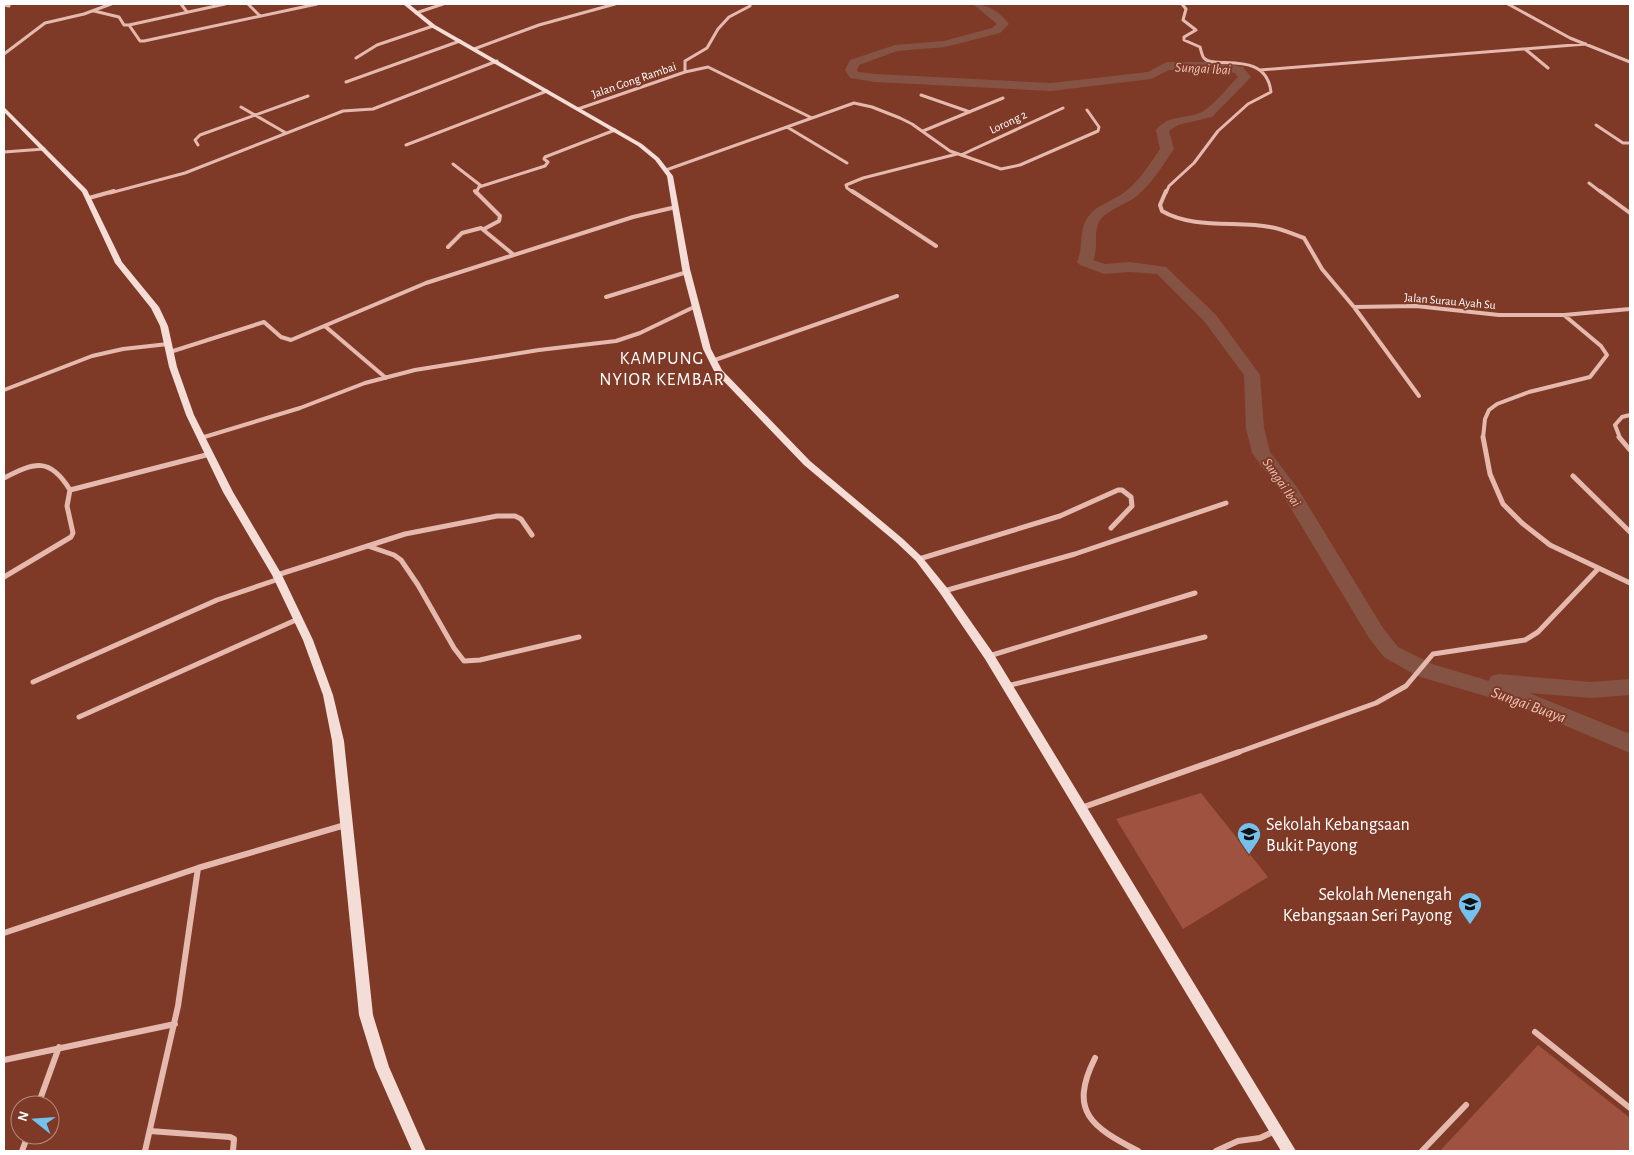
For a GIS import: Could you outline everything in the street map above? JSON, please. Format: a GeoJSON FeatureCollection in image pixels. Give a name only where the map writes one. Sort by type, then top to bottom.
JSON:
{"type":"FeatureCollection","features":[{"type":"Feature","properties":{"kind":"main road"},"geometry":{"type":"LineString","coordinates":[[406,4],[433,26],[547,90],[648,151],[666,170],[671,179],[687,272],[712,360],[718,371],[734,390],[808,463],[919,559],[944,591],[989,656],[1288,1151]]}},
{"type":"Feature","properties":{"kind":"main road"},"geometry":{"type":"LineString","coordinates":[[6,113],[79,184],[89,198],[119,263],[155,307],[164,326],[184,401],[228,492],[278,577],[316,660],[332,711],[344,787],[346,825],[366,1015],[382,1067],[419,1151]]}},
{"type":"Feature","properties":{"kind":"street"},"geometry":{"type":"LineString","coordinates":[[4,54],[45,23],[93,11],[112,4]]}},
{"type":"Feature","properties":{"kind":"street"},"geometry":{"type":"LineString","coordinates":[[181,4],[187,12]]}},
{"type":"Feature","properties":{"kind":"street"},"geometry":{"type":"LineString","coordinates":[[93,11],[116,16],[124,25],[129,25],[225,4]]}},
{"type":"Feature","properties":{"kind":"street"},"geometry":{"type":"LineString","coordinates":[[248,4],[260,16]]}},
{"type":"Feature","properties":{"kind":"street"},"geometry":{"type":"LineString","coordinates":[[129,25],[140,40],[144,41],[315,4]]}},
{"type":"Feature","properties":{"kind":"street"},"geometry":{"type":"LineString","coordinates":[[416,13],[443,4]]}},
{"type":"Feature","properties":{"kind":"street"},"geometry":{"type":"LineString","coordinates":[[474,49],[539,25],[614,4]]}},
{"type":"Feature","properties":{"kind":"street","name":"Jalan Gong Rambai"},"geometry":{"type":"LineString","coordinates":[[578,109],[685,72],[685,61],[704,51],[722,23],[733,14],[750,6],[750,4]]}},
{"type":"Feature","properties":{"kind":"street"},"geometry":{"type":"LineString","coordinates":[[1182,4],[1186,9],[1183,20],[1196,30],[1183,38],[1200,47],[1206,59],[1237,62],[1260,70],[1586,44]]}},
{"type":"Feature","properties":{"kind":"street"},"geometry":{"type":"LineString","coordinates":[[1508,4],[1563,34],[1630,62]]}},
{"type":"Feature","properties":{"kind":"street"},"geometry":{"type":"LineString","coordinates":[[4,5],[9,6]]}},
{"type":"Feature","properties":{"kind":"street"},"geometry":{"type":"LineString","coordinates":[[356,58],[377,45],[433,26]]}},
{"type":"Feature","properties":{"kind":"street"},"geometry":{"type":"LineString","coordinates":[[346,82],[460,41]]}},
{"type":"Feature","properties":{"kind":"street"},"geometry":{"type":"LineString","coordinates":[[1525,49],[1548,68]]}},
{"type":"Feature","properties":{"kind":"street"},"geometry":{"type":"LineString","coordinates":[[89,198],[185,173],[348,110],[362,111],[373,109],[496,61]]}},
{"type":"Feature","properties":{"kind":"street"},"geometry":{"type":"LineString","coordinates":[[685,72],[708,67],[812,118]]}},
{"type":"Feature","properties":{"kind":"street"},"geometry":{"type":"LineString","coordinates":[[1260,70],[1270,84],[1271,92],[1248,104],[1218,131],[1194,163],[1169,186],[1160,204],[1162,211],[1168,216],[1183,220],[1275,228],[1305,240],[1322,269],[1346,300],[1354,307],[1419,396]]}},
{"type":"Feature","properties":{"kind":"street"},"geometry":{"type":"LineString","coordinates":[[406,145],[547,90]]}},
{"type":"Feature","properties":{"kind":"street"},"geometry":{"type":"LineString","coordinates":[[921,95],[970,112]]}},
{"type":"Feature","properties":{"kind":"street"},"geometry":{"type":"LineString","coordinates":[[198,145],[195,140],[200,135],[308,96]]}},
{"type":"Feature","properties":{"kind":"street"},"geometry":{"type":"LineString","coordinates":[[923,132],[1003,98]]}},
{"type":"Feature","properties":{"kind":"street"},"geometry":{"type":"LineString","coordinates":[[666,170],[847,104],[861,104],[900,118],[943,146],[959,154],[993,167],[1013,168],[1098,131],[1100,128],[1087,110]]}},
{"type":"Feature","properties":{"kind":"street"},"geometry":{"type":"LineString","coordinates":[[241,107],[286,133]]}},
{"type":"Feature","properties":{"kind":"street","name":"Lorong 2"},"geometry":{"type":"LineString","coordinates":[[936,246],[847,188],[846,185],[863,178],[959,154],[1063,108]]}},
{"type":"Feature","properties":{"kind":"street"},"geometry":{"type":"LineString","coordinates":[[1596,125],[1623,143],[1630,143]]}},
{"type":"Feature","properties":{"kind":"street"},"geometry":{"type":"LineString","coordinates":[[787,127],[847,163]]}},
{"type":"Feature","properties":{"kind":"street"},"geometry":{"type":"LineString","coordinates":[[484,229],[501,219],[475,192],[480,187],[545,166],[548,162],[544,159],[545,157],[615,130]]}},
{"type":"Feature","properties":{"kind":"street"},"geometry":{"type":"LineString","coordinates":[[4,152],[44,149]]}},
{"type":"Feature","properties":{"kind":"street"},"geometry":{"type":"LineString","coordinates":[[453,164],[480,185],[480,187]]}},
{"type":"Feature","properties":{"kind":"street"},"geometry":{"type":"LineString","coordinates":[[1589,183],[1630,213]]}},
{"type":"Feature","properties":{"kind":"street"},"geometry":{"type":"LineString","coordinates":[[4,390],[92,356],[123,349],[169,348],[264,322],[287,340],[298,338],[426,282],[633,217],[676,207]]}},
{"type":"Feature","properties":{"kind":"street"},"geometry":{"type":"LineString","coordinates":[[448,247],[452,239],[462,232],[475,228],[484,229],[514,255]]}},
{"type":"Feature","properties":{"kind":"street"},"geometry":{"type":"LineString","coordinates":[[606,297],[687,272]]}},
{"type":"Feature","properties":{"kind":"street"},"geometry":{"type":"LineString","coordinates":[[712,360],[897,296]]}},
{"type":"Feature","properties":{"kind":"street"},"geometry":{"type":"LineString","coordinates":[[201,438],[300,408],[337,393],[386,378],[443,365],[610,342],[640,333],[696,306]]}},
{"type":"Feature","properties":{"kind":"street","name":"Jalan Surau Ayah Su"},"geometry":{"type":"LineString","coordinates":[[1354,307],[1416,306],[1499,316],[1564,315],[1630,309]]}},
{"type":"Feature","properties":{"kind":"street"},"geometry":{"type":"LineString","coordinates":[[1564,315],[1601,346],[1607,355],[1590,377],[1529,392],[1497,404],[1489,410],[1485,419],[1483,443],[1490,474],[1503,504],[1522,523],[1550,545],[1630,583]]}},
{"type":"Feature","properties":{"kind":"street"},"geometry":{"type":"LineString","coordinates":[[326,327],[386,378]]}},
{"type":"Feature","properties":{"kind":"street"},"geometry":{"type":"LineString","coordinates":[[1630,415],[1619,418],[1615,429],[1617,436],[1630,450]]}},
{"type":"Feature","properties":{"kind":"street"},"geometry":{"type":"LineString","coordinates":[[70,490],[210,454]]}},
{"type":"Feature","properties":{"kind":"street"},"geometry":{"type":"LineString","coordinates":[[4,478],[36,463],[56,469],[70,490],[65,508],[73,533],[71,537],[4,577]]}},
{"type":"Feature","properties":{"kind":"street"},"geometry":{"type":"LineString","coordinates":[[1574,476],[1630,532]]}},
{"type":"Feature","properties":{"kind":"street"},"geometry":{"type":"LineString","coordinates":[[919,559],[1023,529],[1122,490],[1131,497],[1132,506],[1111,528]]}},
{"type":"Feature","properties":{"kind":"street"},"geometry":{"type":"LineString","coordinates":[[944,591],[1075,554],[1226,503]]}},
{"type":"Feature","properties":{"kind":"street"},"geometry":{"type":"LineString","coordinates":[[33,682],[191,611],[278,577],[384,540],[426,529],[508,515],[521,519],[532,535]]}},
{"type":"Feature","properties":{"kind":"street"},"geometry":{"type":"LineString","coordinates":[[368,546],[394,555],[401,560],[418,585],[454,648],[464,661],[480,660],[579,637]]}},
{"type":"Feature","properties":{"kind":"street"},"geometry":{"type":"LineString","coordinates":[[1081,808],[1376,703],[1398,692],[1411,680],[1429,658],[1439,653],[1525,640],[1538,632],[1598,569]]}},
{"type":"Feature","properties":{"kind":"street"},"geometry":{"type":"LineString","coordinates":[[989,656],[1195,593]]}},
{"type":"Feature","properties":{"kind":"street"},"geometry":{"type":"LineString","coordinates":[[79,717],[298,620]]}},
{"type":"Feature","properties":{"kind":"street"},"geometry":{"type":"LineString","coordinates":[[1007,687],[1205,637]]}},
{"type":"Feature","properties":{"kind":"street"},"geometry":{"type":"LineString","coordinates":[[4,933],[198,868],[346,825]]}},
{"type":"Feature","properties":{"kind":"street"},"geometry":{"type":"LineString","coordinates":[[145,1151],[175,1024],[198,868]]}},
{"type":"Feature","properties":{"kind":"street"},"geometry":{"type":"LineString","coordinates":[[4,1060],[175,1024]]}},
{"type":"Feature","properties":{"kind":"street"},"geometry":{"type":"LineString","coordinates":[[1535,1032],[1630,1108]]}},
{"type":"Feature","properties":{"kind":"street"},"geometry":{"type":"LineString","coordinates":[[42,1095],[59,1047]]}},
{"type":"Feature","properties":{"kind":"street"},"geometry":{"type":"LineString","coordinates":[[1095,1058],[1084,1082],[1082,1104],[1092,1122],[1110,1136],[1138,1151]]}},
{"type":"Feature","properties":{"kind":"street"},"geometry":{"type":"LineString","coordinates":[[1422,1151],[1466,1104]]}},
{"type":"Feature","properties":{"kind":"street"},"geometry":{"type":"LineString","coordinates":[[150,1131],[230,1138],[234,1139],[233,1151]]}},
{"type":"Feature","properties":{"kind":"street"},"geometry":{"type":"LineString","coordinates":[[1216,1151],[1238,1141],[1260,1138],[1275,1131]]}},
{"type":"Feature","properties":{"kind":"shaded area"},"geometry":{"type":"Polygon","coordinates":[[[1201,793],[1268,877],[1183,929],[1116,819],[1201,793]]]}},
{"type":"Feature","properties":{"kind":"shaded area"},"geometry":{"type":"Polygon","coordinates":[[[1538,1045],[1630,1118],[1630,1151],[1440,1151],[1538,1045]]]}},
{"type":"Feature","properties":{"kind":"waterway","name":"Sungai Ibai"},"geometry":{"type":"LineString","coordinates":[[978,4],[998,18],[1003,24],[996,31],[945,44],[895,48],[854,63],[851,70],[854,75],[875,78],[1051,87],[1151,75],[1167,66],[1217,66],[1239,70],[1245,77],[1208,114],[1174,122],[1162,130],[1167,149],[1148,176],[1131,194],[1093,219],[1089,234],[1090,246],[1085,262],[1104,269],[1130,267],[1161,270],[1210,318],[1252,375],[1255,428],[1261,453],[1289,489],[1376,633],[1391,652],[1425,670],[1523,699],[1615,736],[1630,744]]}},
{"type":"Feature","properties":{"kind":"waterway","name":"Sungai Buaya"},"geometry":{"type":"LineString","coordinates":[[1499,682],[1591,690],[1630,687]]}},
{"type":"Feature","properties":{"kind":"place","name":"Sekolah Kebangsaan Bukit Payong"},"geometry":{"type":"Point","coordinates":[1249,855]}},
{"type":"Feature","properties":{"kind":"place","name":"Sekolah Menengah Kebangsaan Seri Payong"},"geometry":{"type":"Point","coordinates":[1470,925]}},
{"type":"Feature","properties":{"kind":"district","name":"KAMPUNG NYIOR KEMBAR"},"geometry":{"type":"Point","coordinates":[662,368]}}]}
